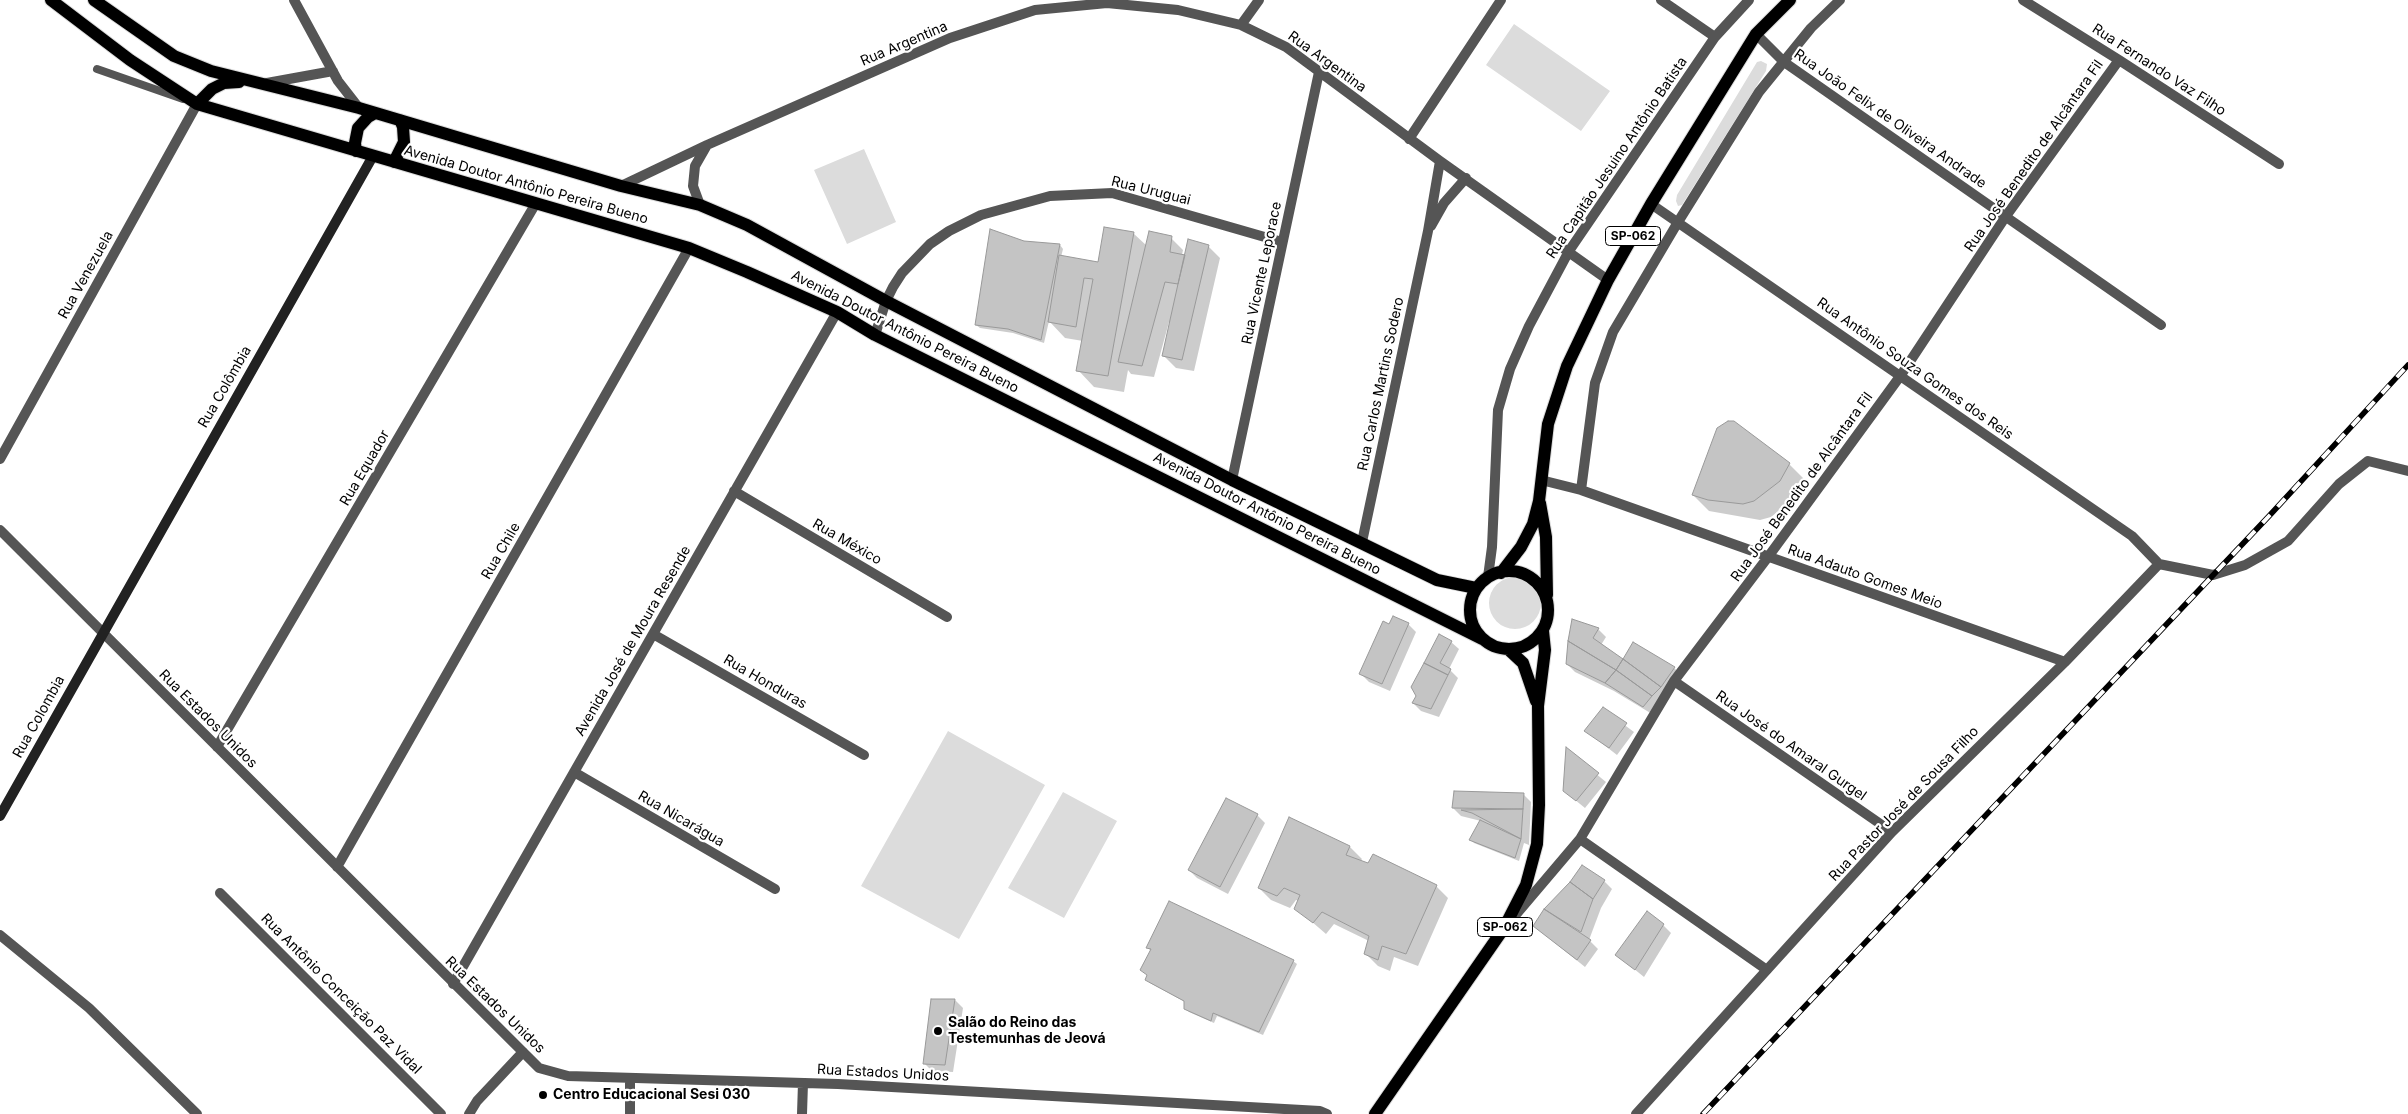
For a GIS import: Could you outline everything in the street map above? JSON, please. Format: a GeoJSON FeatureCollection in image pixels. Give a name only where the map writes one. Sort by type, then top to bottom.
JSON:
{"type":"FeatureCollection","features":[{"type":"Feature","properties":{"kind":"main road","name":"Avenida Doutor Antônio Pereira Bueno"},"geometry":{"type":"LineString","coordinates":[[51,0],[130,60],[197,104],[689,248],[837,312],[875,335],[1482,639]]}},
{"type":"Feature","properties":{"kind":"main road","name":"Avenida Doutor Antônio Pereira Bueno"},"geometry":{"type":"LineString","coordinates":[[94,0],[174,56],[211,71],[360,108],[621,186],[700,205],[748,225],[886,301],[1232,480],[1437,580],[1476,588]]}},
{"type":"Feature","properties":{"kind":"main road","name":"SP-062"},"geometry":{"type":"LineString","coordinates":[[1501,573],[1521,547],[1533,524],[1539,501],[1550,416],[1567,366],[1608,280],[1651,204],[1756,34],[1790,0]]}},
{"type":"Feature","properties":{"kind":"main road"},"geometry":{"type":"LineString","coordinates":[[197,104],[212,89],[224,83],[260,84]]}},
{"type":"Feature","properties":{"kind":"main road"},"geometry":{"type":"LineString","coordinates":[[356,151],[355,144],[358,128],[368,117],[375,113]]}},
{"type":"Feature","properties":{"kind":"main road"},"geometry":{"type":"LineString","coordinates":[[394,162],[404,142],[403,127],[400,120]]}},
{"type":"Feature","properties":{"kind":"main road","name":"SP-062"},"geometry":{"type":"LineString","coordinates":[[1375,1114],[1504,928],[1526,885],[1537,844],[1540,805],[1538,706],[1545,650],[1543,631],[1549,616],[1546,595],[1546,536],[1539,501]]}},
{"type":"Feature","properties":{"kind":"main road"},"geometry":{"type":"LineString","coordinates":[[1482,639],[1472,624],[1470,604],[1476,588],[1488,577],[1516,570],[1535,579],[1546,595]]}},
{"type":"Feature","properties":{"kind":"main road"},"geometry":{"type":"LineString","coordinates":[[1508,649],[1522,647],[1536,640],[1543,631]]}},
{"type":"Feature","properties":{"kind":"main road","name":"SP-062"},"geometry":{"type":"LineString","coordinates":[[1482,639],[1508,649],[1523,663],[1538,706]]}},
{"type":"Feature","properties":{"kind":"street"},"geometry":{"type":"LineString","coordinates":[[294,0],[332,70],[360,108]]}},
{"type":"Feature","properties":{"kind":"street"},"geometry":{"type":"LineString","coordinates":[[1241,25],[1259,0]]}},
{"type":"Feature","properties":{"kind":"street"},"geometry":{"type":"LineString","coordinates":[[1409,139],[1501,0]]}},
{"type":"Feature","properties":{"kind":"street"},"geometry":{"type":"LineString","coordinates":[[1661,0],[1715,37]]}},
{"type":"Feature","properties":{"kind":"street","name":"Rua Capitão Jesuino Antônio Batista"},"geometry":{"type":"LineString","coordinates":[[1488,577],[1492,547],[1498,410],[1510,370],[1529,326],[1569,251],[1715,37],[1749,0]]}},
{"type":"Feature","properties":{"kind":"street"},"geometry":{"type":"LineString","coordinates":[[1580,490],[1595,383],[1613,332],[1678,222],[1759,92],[1811,28],[1840,0]]}},
{"type":"Feature","properties":{"kind":"street","name":"Rua Fernando Vaz Filho"},"geometry":{"type":"LineString","coordinates":[[2023,0],[2279,164]]}},
{"type":"Feature","properties":{"kind":"street","name":"Rua Argentina"},"geometry":{"type":"LineString","coordinates":[[621,186],[707,145],[950,38],[1035,10],[1107,3],[1178,10],[1241,25],[1286,47],[1440,162],[1466,178],[1608,280]]}},
{"type":"Feature","properties":{"kind":"street","name":"Rua João Felix de Oliveira Andrade"},"geometry":{"type":"LineString","coordinates":[[1756,34],[1784,62],[2161,325]]}},
{"type":"Feature","properties":{"kind":"street","name":"Rua José Benedito de Alcântara Fil"},"geometry":{"type":"LineString","coordinates":[[1504,928],[1580,839],[1674,681],[1768,557],[1901,375],[2006,216],[2119,60]]}},
{"type":"Feature","properties":{"kind":"street"},"geometry":{"type":"LineString","coordinates":[[260,84],[332,70]]}},
{"type":"Feature","properties":{"kind":"street","name":"Rua Vicente Leporace"},"geometry":{"type":"LineString","coordinates":[[1232,480],[1319,72]]}},
{"type":"Feature","properties":{"kind":"street","name":"Rua Venezuela"},"geometry":{"type":"LineString","coordinates":[[0,459],[197,104]]}},
{"type":"Feature","properties":{"kind":"street"},"geometry":{"type":"LineString","coordinates":[[700,205],[693,186],[694,166],[707,145]]}},
{"type":"Feature","properties":{"kind":"street","name":"Rua Colômbia"},"geometry":{"type":"LineString","coordinates":[[102,632],[372,156]]}},
{"type":"Feature","properties":{"kind":"street","name":"Rua Carlos Martins Sodero"},"geometry":{"type":"LineString","coordinates":[[1362,542],[1428,231],[1440,162]]}},
{"type":"Feature","properties":{"kind":"street","name":"Rua Carlos Martins Sodero"},"geometry":{"type":"LineString","coordinates":[[1428,231],[1444,203],[1466,178]]}},
{"type":"Feature","properties":{"kind":"street","name":"Rua Uruguai"},"geometry":{"type":"LineString","coordinates":[[875,335],[886,301],[902,273],[930,244],[949,231],[981,215],[1050,196],[1112,193],[1282,242]]}},
{"type":"Feature","properties":{"kind":"street","name":"Rua Equador"},"geometry":{"type":"LineString","coordinates":[[217,747],[536,203]]}},
{"type":"Feature","properties":{"kind":"street","name":"Rua Antônio Souza Gomes dos Reis"},"geometry":{"type":"LineString","coordinates":[[1651,204],[2132,536],[2158,564]]}},
{"type":"Feature","properties":{"kind":"street","name":"Rua Chile"},"geometry":{"type":"LineString","coordinates":[[337,867],[689,248]]}},
{"type":"Feature","properties":{"kind":"street","name":"Avenida José de Moura Resende"},"geometry":{"type":"LineString","coordinates":[[453,984],[837,312]]}},
{"type":"Feature","properties":{"kind":"street"},"geometry":{"type":"LineString","coordinates":[[2158,564],[2213,574],[2245,565],[2273,551],[2288,540],[2340,484],[2368,461],[2408,472]]}},
{"type":"Feature","properties":{"kind":"street","name":"Rua Adauto Gomes Meio"},"geometry":{"type":"LineString","coordinates":[[1541,480],[1580,490],[2065,662]]}},
{"type":"Feature","properties":{"kind":"street","name":"Rua México"},"geometry":{"type":"LineString","coordinates":[[734,491],[947,617]]}},
{"type":"Feature","properties":{"kind":"street","name":"Rua Estados Unidos"},"geometry":{"type":"LineString","coordinates":[[0,530],[539,1068],[568,1076],[848,1084],[1311,1110],[1327,1114]]}},
{"type":"Feature","properties":{"kind":"street","name":"Rua Pastor José de Sousa Filho"},"geometry":{"type":"LineString","coordinates":[[1636,1114],[1892,832],[2065,662],[2158,564]]}},
{"type":"Feature","properties":{"kind":"street","name":"Rua Colombia"},"geometry":{"type":"LineString","coordinates":[[0,816],[3,803],[102,632]]}},
{"type":"Feature","properties":{"kind":"street","name":"Rua Honduras"},"geometry":{"type":"LineString","coordinates":[[653,634],[864,755]]}},
{"type":"Feature","properties":{"kind":"street","name":"Rua José do Amaral Gurgel"},"geometry":{"type":"LineString","coordinates":[[1674,681],[1892,832]]}},
{"type":"Feature","properties":{"kind":"street","name":"Rua Nicarágua"},"geometry":{"type":"LineString","coordinates":[[574,772],[775,889]]}},
{"type":"Feature","properties":{"kind":"street"},"geometry":{"type":"LineString","coordinates":[[1580,839],[1767,970]]}},
{"type":"Feature","properties":{"kind":"street","name":"Rua Antônio Conceição Paz Vidal"},"geometry":{"type":"LineString","coordinates":[[220,893],[441,1114]]}},
{"type":"Feature","properties":{"kind":"street"},"geometry":{"type":"LineString","coordinates":[[0,935],[90,1008],[197,1114]]}},
{"type":"Feature","properties":{"kind":"street"},"geometry":{"type":"LineString","coordinates":[[469,1114],[477,1101],[523,1052]]}},
{"type":"Feature","properties":{"kind":"street"},"geometry":{"type":"LineString","coordinates":[[630,1078],[630,1114]]}},
{"type":"Feature","properties":{"kind":"street"},"geometry":{"type":"LineString","coordinates":[[802,1084],[802,1114]]}},
{"type":"Feature","properties":{"kind":"lane"},"geometry":{"type":"LineString","coordinates":[[97,69],[197,104]]}},
{"type":"Feature","properties":{"kind":"shaded area"},"geometry":{"type":"Polygon","coordinates":[[[1514,24],[1610,91],[1581,131],[1486,65],[1514,24]]]}},
{"type":"Feature","properties":{"kind":"shaded area"},"geometry":{"type":"Polygon","coordinates":[[[1761,61],[1767,64],[1766,71],[1682,205],[1678,206],[1676,201],[1677,195],[1757,62],[1761,61]]]}},
{"type":"Feature","properties":{"kind":"shaded area"},"geometry":{"type":"Polygon","coordinates":[[[864,149],[896,222],[847,244],[814,170],[864,149]]]}},
{"type":"Feature","properties":{"kind":"shaded area"},"geometry":{"type":"Polygon","coordinates":[[[1515,577],[1525,579],[1533,585],[1539,593],[1541,603],[1539,613],[1533,621],[1525,627],[1515,629],[1505,627],[1497,621],[1491,613],[1489,603],[1491,593],[1497,585],[1505,579],[1515,577]]]}},
{"type":"Feature","properties":{"kind":"shaded area"},"geometry":{"type":"Polygon","coordinates":[[[948,731],[1045,785],[959,939],[861,886],[948,731]]]}},
{"type":"Feature","properties":{"kind":"shaded area"},"geometry":{"type":"Polygon","coordinates":[[[1063,792],[1117,821],[1064,918],[1008,888],[1063,792]]]}},
{"type":"Feature","properties":{"kind":"building"},"geometry":{"type":"Polygon","coordinates":[[[1104,227],[1134,232],[1108,376],[1076,371],[1093,279],[1084,278],[1076,327],[1048,322],[1059,255],[1098,262],[1104,227]]]}},
{"type":"Feature","properties":{"kind":"building"},"geometry":{"type":"Polygon","coordinates":[[[990,229],[1024,241],[1060,244],[1041,340],[1008,329],[975,325],[990,229]]]}},
{"type":"Feature","properties":{"kind":"building"},"geometry":{"type":"Polygon","coordinates":[[[1149,231],[1172,236],[1170,252],[1185,255],[1178,284],[1165,282],[1142,366],[1118,362],[1149,231]]]}},
{"type":"Feature","properties":{"kind":"building"},"geometry":{"type":"Polygon","coordinates":[[[1188,239],[1209,245],[1182,360],[1162,356],[1188,239]]]}},
{"type":"Feature","properties":{"kind":"building"},"geometry":{"type":"Polygon","coordinates":[[[1728,421],[1734,421],[1790,463],[1780,481],[1754,501],[1743,504],[1708,500],[1692,495],[1717,428],[1728,421]]]}},
{"type":"Feature","properties":{"kind":"building"},"geometry":{"type":"Polygon","coordinates":[[[1393,616],[1409,623],[1382,684],[1359,674],[1383,621],[1389,624],[1393,616]]]}},
{"type":"Feature","properties":{"kind":"building"},"geometry":{"type":"Polygon","coordinates":[[[1572,619],[1599,628],[1593,638],[1623,659],[1616,670],[1568,641],[1572,619]]]}},
{"type":"Feature","properties":{"kind":"building"},"geometry":{"type":"Polygon","coordinates":[[[1439,634],[1452,641],[1440,663],[1451,669],[1448,675],[1424,663],[1439,634]]]}},
{"type":"Feature","properties":{"kind":"building"},"geometry":{"type":"Polygon","coordinates":[[[1568,641],[1616,670],[1605,683],[1566,664],[1568,641]]]}},
{"type":"Feature","properties":{"kind":"building"},"geometry":{"type":"Polygon","coordinates":[[[1633,642],[1675,667],[1661,687],[1623,659],[1633,642]]]}},
{"type":"Feature","properties":{"kind":"building"},"geometry":{"type":"Polygon","coordinates":[[[1623,659],[1661,687],[1652,696],[1616,670],[1623,659]]]}},
{"type":"Feature","properties":{"kind":"building"},"geometry":{"type":"Polygon","coordinates":[[[1424,663],[1448,675],[1431,709],[1412,703],[1416,696],[1411,687],[1424,663]]]}},
{"type":"Feature","properties":{"kind":"building"},"geometry":{"type":"Polygon","coordinates":[[[1616,670],[1652,696],[1643,707],[1605,683],[1616,670]]]}},
{"type":"Feature","properties":{"kind":"building"},"geometry":{"type":"Polygon","coordinates":[[[1603,707],[1627,723],[1609,748],[1584,731],[1603,707]]]}},
{"type":"Feature","properties":{"kind":"building"},"geometry":{"type":"Polygon","coordinates":[[[1566,747],[1599,773],[1576,801],[1563,791],[1566,747]]]}},
{"type":"Feature","properties":{"kind":"building"},"geometry":{"type":"Polygon","coordinates":[[[1454,791],[1524,793],[1523,809],[1452,808],[1454,791]]]}},
{"type":"Feature","properties":{"kind":"building"},"geometry":{"type":"Polygon","coordinates":[[[1226,798],[1258,814],[1220,887],[1188,870],[1226,798]]]}},
{"type":"Feature","properties":{"kind":"building"},"geometry":{"type":"Polygon","coordinates":[[[1523,809],[1521,839],[1472,813],[1461,810],[1523,809]]]}},
{"type":"Feature","properties":{"kind":"building"},"geometry":{"type":"Polygon","coordinates":[[[1289,817],[1350,846],[1346,855],[1368,863],[1373,854],[1437,885],[1406,954],[1382,946],[1378,960],[1364,954],[1369,936],[1322,912],[1313,923],[1294,909],[1300,895],[1284,888],[1277,896],[1258,888],[1289,817]]]}},
{"type":"Feature","properties":{"kind":"building"},"geometry":{"type":"Polygon","coordinates":[[[1480,820],[1521,839],[1515,858],[1469,840],[1480,820]]]}},
{"type":"Feature","properties":{"kind":"building"},"geometry":{"type":"Polygon","coordinates":[[[1582,865],[1605,880],[1593,899],[1570,882],[1582,865]]]}},
{"type":"Feature","properties":{"kind":"building"},"geometry":{"type":"Polygon","coordinates":[[[1570,882],[1593,899],[1581,932],[1544,909],[1570,882]]]}},
{"type":"Feature","properties":{"kind":"building"},"geometry":{"type":"Polygon","coordinates":[[[1169,901],[1294,960],[1259,1032],[1213,1013],[1211,1021],[1184,1009],[1184,1001],[1145,980],[1147,975],[1140,970],[1151,949],[1146,948],[1169,901]]]}},
{"type":"Feature","properties":{"kind":"building"},"geometry":{"type":"Polygon","coordinates":[[[1544,909],[1591,940],[1577,960],[1533,926],[1544,909]]]}},
{"type":"Feature","properties":{"kind":"building"},"geometry":{"type":"Polygon","coordinates":[[[1647,911],[1664,924],[1635,970],[1615,955],[1647,911]]]}},
{"type":"Feature","properties":{"kind":"building","name":"Salão do Reino das Testemunhas de Jeová"},"geometry":{"type":"Polygon","coordinates":[[[931,999],[955,999],[945,1065],[923,1064],[931,999]]]}},
{"type":"Feature","properties":{"kind":"railway"},"geometry":{"type":"LineString","coordinates":[[1703,1114],[2270,515],[2408,365]]}},
{"type":"Feature","properties":{"kind":"place","name":"Salão do Reino das Testemunhas de Jeová"},"geometry":{"type":"Point","coordinates":[938,1031]}},
{"type":"Feature","properties":{"kind":"place","name":"Centro Educacional Sesi 030"},"geometry":{"type":"Point","coordinates":[543,1095]}}]}
